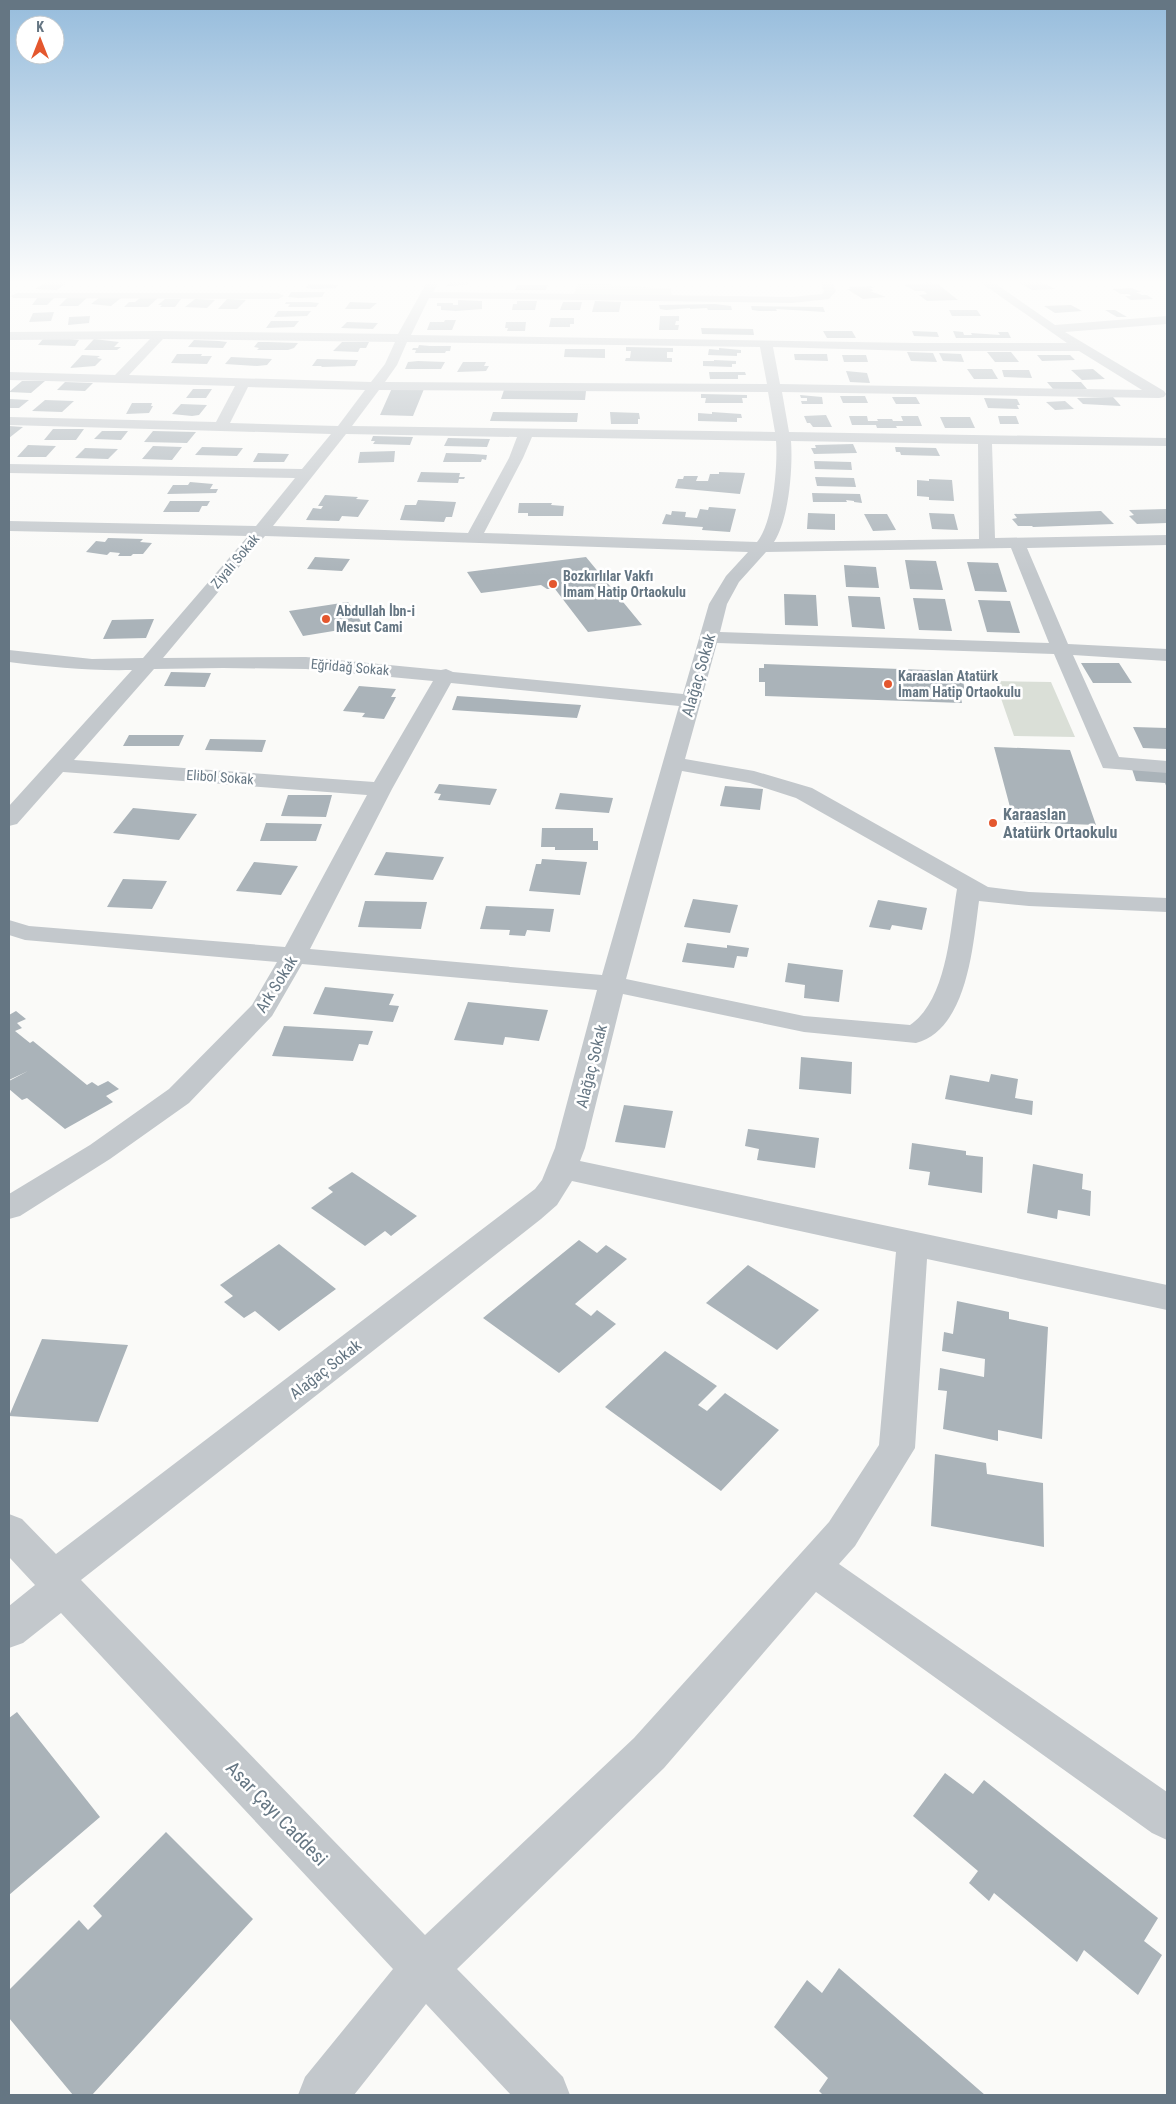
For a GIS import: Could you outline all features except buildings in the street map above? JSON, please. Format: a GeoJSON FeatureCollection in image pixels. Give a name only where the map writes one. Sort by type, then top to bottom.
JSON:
{"type":"FeatureCollection","features":[{"type":"Feature","properties":{"kind":"street"},"geometry":{"type":"LineString","coordinates":[[168,380],[375,386],[773,388],[1163,397]]}},
{"type":"Feature","properties":{"kind":"street","name":"Ziyalı Sokak"},"geometry":{"type":"LineString","coordinates":[[9,820],[147,665],[261,530],[342,430],[379,380]]}},
{"type":"Feature","properties":{"kind":"street","name":"Alağaç Sokak"},"geometry":{"type":"LineString","coordinates":[[9,1630],[58,1583],[530,1211],[546,1197],[556,1183],[570,1148],[612,984],[708,637],[724,591],[736,574],[768,539],[775,521],[785,464],[783,436],[772,380]]}},
{"type":"Feature","properties":{"kind":"street"},"geometry":{"type":"LineString","coordinates":[[1135,380],[1163,397]]}},
{"type":"Feature","properties":{"kind":"street"},"geometry":{"type":"LineString","coordinates":[[222,427],[244,382]]}},
{"type":"Feature","properties":{"kind":"street"},"geometry":{"type":"LineString","coordinates":[[9,421],[342,430],[1167,442]]}},
{"type":"Feature","properties":{"kind":"street"},"geometry":{"type":"LineString","coordinates":[[473,538],[516,458],[526,433]]}},
{"type":"Feature","properties":{"kind":"street"},"geometry":{"type":"LineString","coordinates":[[986,440],[987,543]]}},
{"type":"Feature","properties":{"kind":"street"},"geometry":{"type":"LineString","coordinates":[[9,468],[306,474]]}},
{"type":"Feature","properties":{"kind":"street"},"geometry":{"type":"LineString","coordinates":[[9,526],[261,530],[473,538],[704,543],[762,547],[1167,540]]}},
{"type":"Feature","properties":{"kind":"street"},"geometry":{"type":"LineString","coordinates":[[1017,543],[1060,649],[1111,763],[1167,766]]}},
{"type":"Feature","properties":{"kind":"street"},"geometry":{"type":"LineString","coordinates":[[708,637],[1060,649],[1167,655]]}},
{"type":"Feature","properties":{"kind":"street","name":"Eğridağ Sokak"},"geometry":{"type":"LineString","coordinates":[[9,656],[68,664],[306,663],[690,700]]}},
{"type":"Feature","properties":{"kind":"street","name":"Ark Sokak"},"geometry":{"type":"LineString","coordinates":[[9,1208],[100,1152],[179,1096],[263,1010],[381,789],[446,675]]}},
{"type":"Feature","properties":{"kind":"street"},"geometry":{"type":"LineString","coordinates":[[673,763],[754,778],[804,793],[982,894],[1166,909]]}},
{"type":"Feature","properties":{"kind":"street","name":"Elibol Sokak"},"geometry":{"type":"LineString","coordinates":[[58,765],[381,789]]}},
{"type":"Feature","properties":{"kind":"street"},"geometry":{"type":"LineString","coordinates":[[9,927],[25,933],[612,984],[804,1024],[916,1034],[932,1022],[944,1001],[959,957],[969,887]]}},
{"type":"Feature","properties":{"kind":"street"},"geometry":{"type":"LineString","coordinates":[[563,1168],[912,1244],[1167,1296]]}},
{"type":"Feature","properties":{"kind":"street"},"geometry":{"type":"LineString","coordinates":[[323,2095],[424,1968],[649,1752],[842,1534],[897,1448],[912,1244]]}},
{"type":"Feature","properties":{"kind":"street","name":"Asar Çayı Caddesi"},"geometry":{"type":"LineString","coordinates":[[9,1531],[545,2095]]}},
{"type":"Feature","properties":{"kind":"street"},"geometry":{"type":"LineString","coordinates":[[812,1568],[1167,1818]]}},
{"type":"Feature","properties":{"kind":"shaded area"},"geometry":{"type":"Polygon","coordinates":[[[995,681],[1051,682],[1075,737],[1014,736],[995,681]]]}},
{"type":"Feature","properties":{"kind":"place","name":"Bozkırlılar Vakfı İmam Hatip Ortaokulu"},"geometry":{"type":"Point","coordinates":[553,584]}},
{"type":"Feature","properties":{"kind":"place","name":"Abdullah İbn-i Mesut Cami"},"geometry":{"type":"Point","coordinates":[326,619]}},
{"type":"Feature","properties":{"kind":"place","name":"Karaaslan Atatürk İmam Hatip Ortaokulu"},"geometry":{"type":"Point","coordinates":[888,684]}},
{"type":"Feature","properties":{"kind":"place","name":"Karaaslan Atatürk Ortaokulu"},"geometry":{"type":"Point","coordinates":[993,823]}}]}
